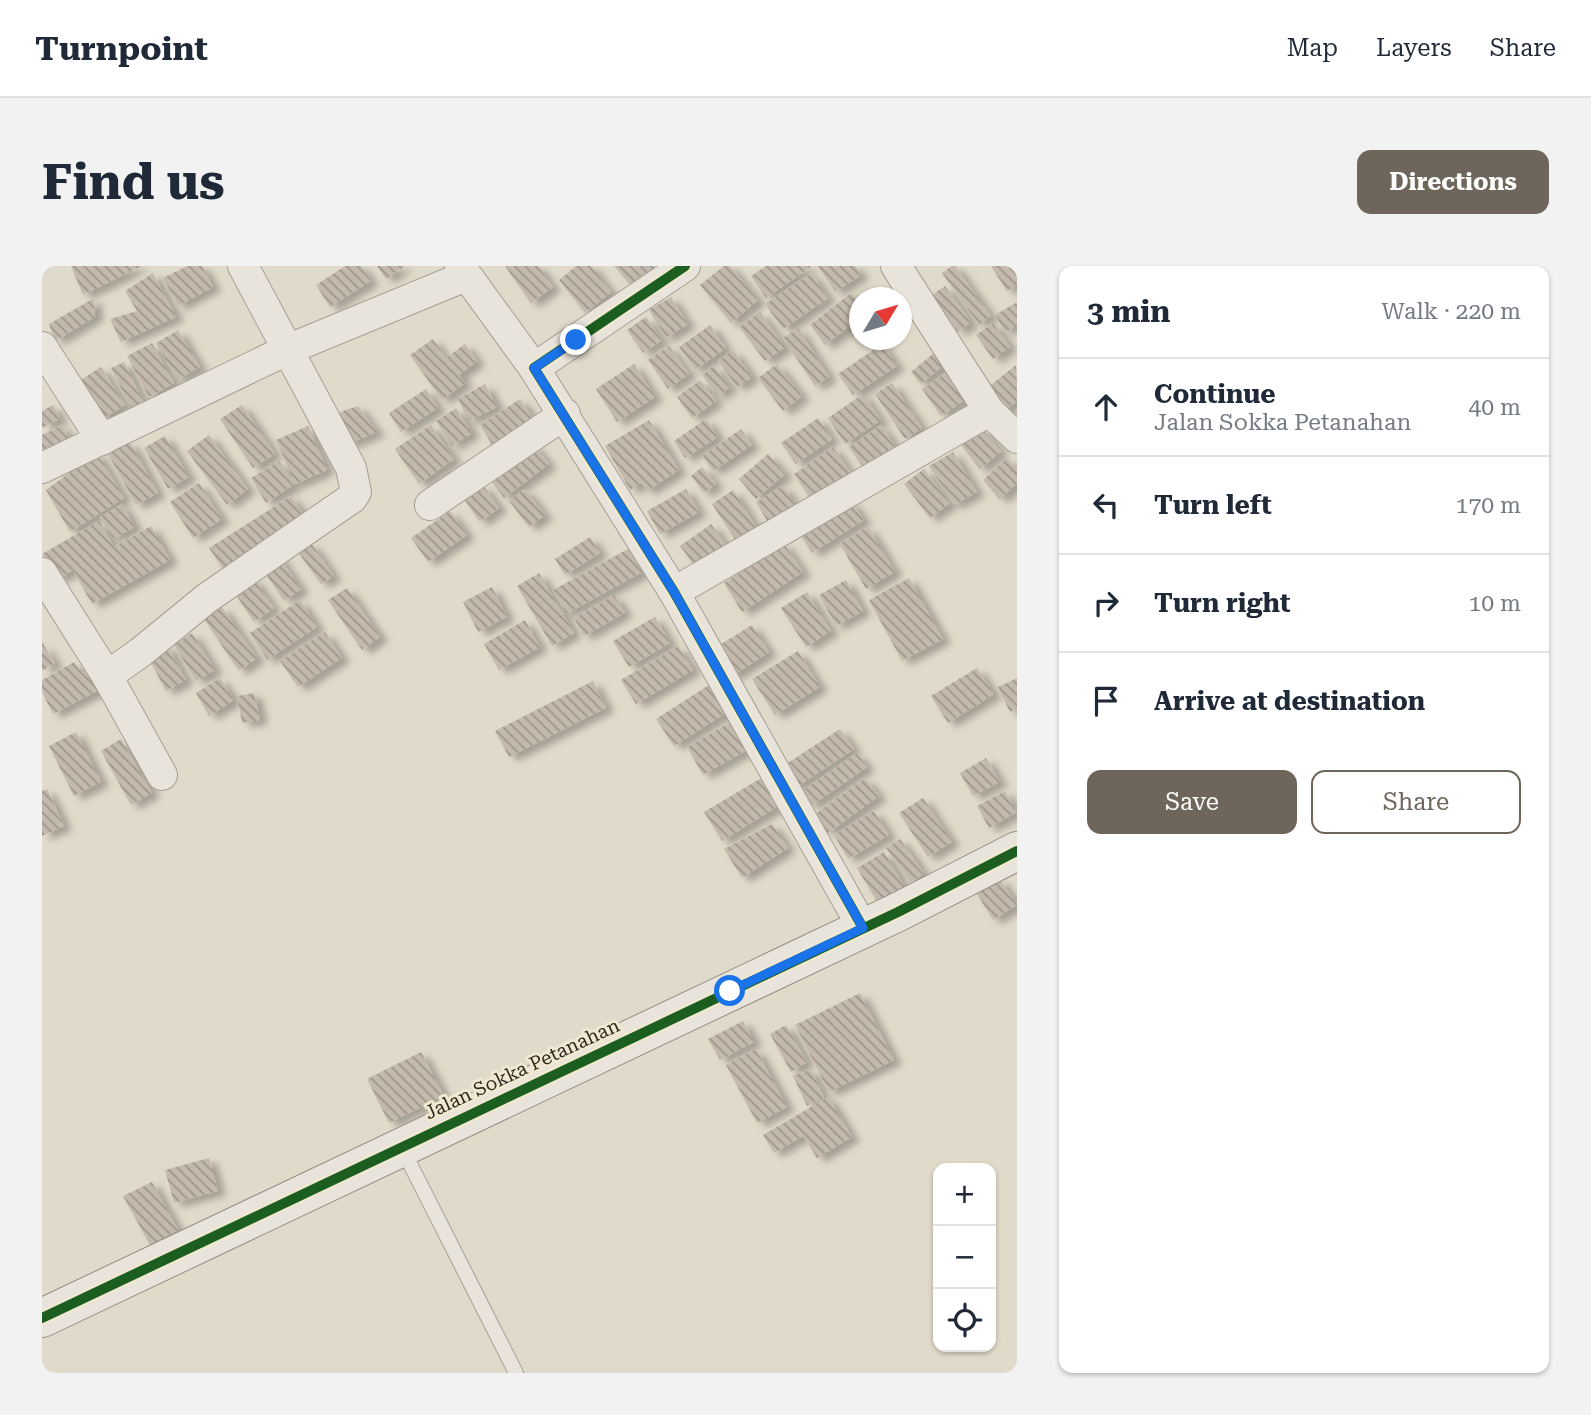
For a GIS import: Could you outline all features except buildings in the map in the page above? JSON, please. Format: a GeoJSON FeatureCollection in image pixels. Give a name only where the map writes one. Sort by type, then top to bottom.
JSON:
{"type":"FeatureCollection","features":[{"type":"Feature","properties":{"kind":"street"},"geometry":{"type":"LineString","coordinates":[[107,676],[207,598],[352,498],[356,492],[351,468],[243,266]]}},
{"type":"Feature","properties":{"kind":"street"},"geometry":{"type":"LineString","coordinates":[[534,368],[685,266]]}},
{"type":"Feature","properties":{"kind":"street"},"geometry":{"type":"LineString","coordinates":[[896,266],[989,411],[1017,438]]}},
{"type":"Feature","properties":{"kind":"street"},"geometry":{"type":"LineString","coordinates":[[42,468],[289,349],[463,271],[565,414],[674,592],[863,928]]}},
{"type":"Feature","properties":{"kind":"street"},"geometry":{"type":"LineString","coordinates":[[42,347],[102,440]]}},
{"type":"Feature","properties":{"kind":"street"},"geometry":{"type":"LineString","coordinates":[[674,592],[989,411]]}},
{"type":"Feature","properties":{"kind":"street"},"geometry":{"type":"LineString","coordinates":[[430,505],[565,414]]}},
{"type":"Feature","properties":{"kind":"street"},"geometry":{"type":"LineString","coordinates":[[42,573],[107,676],[162,775]]}},
{"type":"Feature","properties":{"kind":"street","name":"Jalan Sokka Petanahan"},"geometry":{"type":"LineString","coordinates":[[42,1318],[863,928],[1017,851]]}},
{"type":"Feature","properties":{"kind":"lane"},"geometry":{"type":"LineString","coordinates":[[401,1146],[516,1373]]}},
{"type":"Feature","properties":{"kind":"cycle path"},"geometry":{"type":"LineString","coordinates":[[685,266],[534,368],[674,592],[863,928]]}},
{"type":"Feature","properties":{"kind":"cycle path"},"geometry":{"type":"LineString","coordinates":[[42,1318],[898,912],[1017,851]]}},
{"type":"Feature","properties":{"kind":"route"},"geometry":{"type":"LineString","coordinates":[[576,340],[534,368],[674,592],[863,928],[730,991]]}}]}
